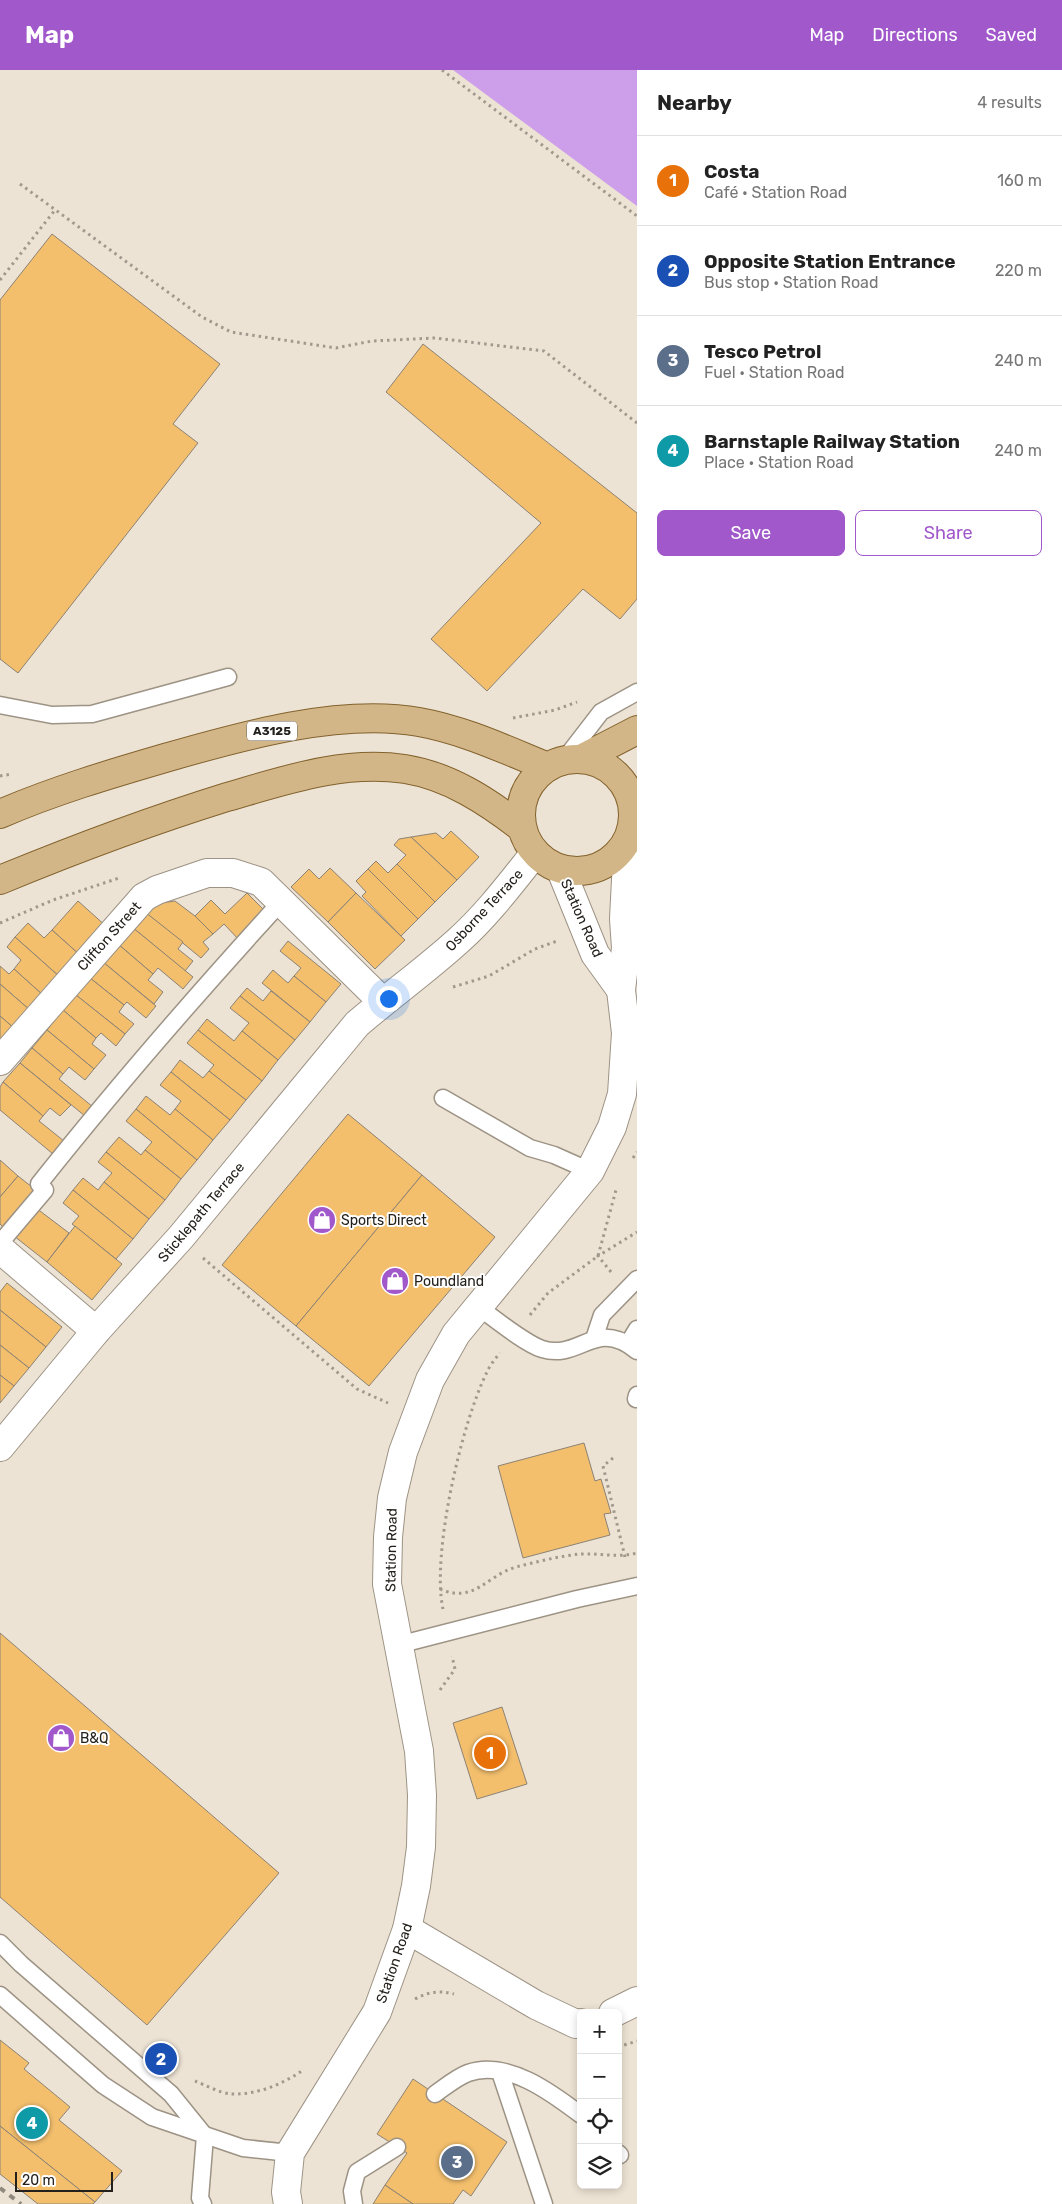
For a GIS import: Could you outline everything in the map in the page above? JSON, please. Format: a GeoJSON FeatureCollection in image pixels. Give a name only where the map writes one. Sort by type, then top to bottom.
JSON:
{"type":"FeatureCollection","features":[{"type":"Feature","properties":{"kind":"main road","name":"A3125"},"geometry":{"type":"LineString","coordinates":[[7,807],[126,769],[228,740],[303,725],[362,719],[418,722],[564,762]]}},
{"type":"Feature","properties":{"kind":"main road"},"geometry":{"type":"LineString","coordinates":[[564,762],[600,764],[617,774],[628,791],[634,810],[632,831],[617,856],[600,867],[581,872],[561,870],[547,864],[535,853],[522,828],[520,810],[525,793],[534,778],[564,762],[637,730]]}},
{"type":"Feature","properties":{"kind":"main road"},"geometry":{"type":"LineString","coordinates":[[0,880],[64,853],[165,817],[269,785],[332,769],[365,765],[407,769],[450,782],[486,802],[522,828]]}},
{"type":"Feature","properties":{"kind":"street","name":"Station Road"},"geometry":{"type":"LineString","coordinates":[[288,2204],[286,2192],[290,2153],[377,2012],[407,1929],[421,1847],[422,1796],[419,1751],[387,1584],[388,1537],[392,1498],[403,1452],[430,1380],[456,1334],[477,1306],[556,1215],[590,1172],[612,1127],[622,1094],[626,1033],[621,990],[626,948],[624,918],[632,831]]}},
{"type":"Feature","properties":{"kind":"street","name":"Osborne Terrace"},"geometry":{"type":"LineString","coordinates":[[409,984],[460,939],[535,853]]}},
{"type":"Feature","properties":{"kind":"street","name":"Station Road"},"geometry":{"type":"LineString","coordinates":[[561,870],[595,954],[621,990]]}},
{"type":"Feature","properties":{"kind":"street","name":"Clifton Street"},"geometry":{"type":"LineString","coordinates":[[0,1061],[135,906],[157,890],[207,873],[233,873],[261,882],[280,903],[383,1002]]}},
{"type":"Feature","properties":{"kind":"street","name":"Sticklepath Terrace"},"geometry":{"type":"LineString","coordinates":[[0,1447],[96,1331],[181,1237],[357,1024],[383,1002],[409,984]]}},
{"type":"Feature","properties":{"kind":"street"},"geometry":{"type":"LineString","coordinates":[[0,1249],[96,1331]]}},
{"type":"Feature","properties":{"kind":"street"},"geometry":{"type":"LineString","coordinates":[[407,1929],[536,2005],[577,2024]]}},
{"type":"Feature","properties":{"kind":"street"},"geometry":{"type":"LineString","coordinates":[[621,2009],[637,2001]]}},
{"type":"Feature","properties":{"kind":"lane"},"geometry":{"type":"LineString","coordinates":[[0,705],[52,715],[92,714],[228,677]]}},
{"type":"Feature","properties":{"kind":"lane"},"geometry":{"type":"LineString","coordinates":[[564,762],[601,712],[637,692]]}},
{"type":"Feature","properties":{"kind":"lane"},"geometry":{"type":"LineString","coordinates":[[0,1243],[44,1190],[39,1184],[94,1115],[198,993],[280,903]]}},
{"type":"Feature","properties":{"kind":"lane"},"geometry":{"type":"LineString","coordinates":[[443,1098],[530,1148],[554,1155],[590,1172]]}},
{"type":"Feature","properties":{"kind":"lane"},"geometry":{"type":"LineString","coordinates":[[594,1339],[602,1316],[637,1279]]}},
{"type":"Feature","properties":{"kind":"lane"},"geometry":{"type":"LineString","coordinates":[[477,1306],[541,1349],[560,1352],[598,1337],[619,1340],[633,1348],[637,1329]]}},
{"type":"Feature","properties":{"kind":"lane"},"geometry":{"type":"LineString","coordinates":[[398,1645],[577,1599],[637,1586]]}},
{"type":"Feature","properties":{"kind":"lane"},"geometry":{"type":"LineString","coordinates":[[0,1943],[21,1964],[171,2094],[204,2136],[200,2198],[203,2204]]}},
{"type":"Feature","properties":{"kind":"lane"},"geometry":{"type":"LineString","coordinates":[[0,1995],[103,2085],[152,2117],[243,2148],[290,2153]]}},
{"type":"Feature","properties":{"kind":"lane"},"geometry":{"type":"LineString","coordinates":[[500,2072],[544,2204]]}},
{"type":"Feature","properties":{"kind":"lane"},"geometry":{"type":"LineString","coordinates":[[435,2094],[468,2073],[500,2072],[518,2074],[577,2111]]}},
{"type":"Feature","properties":{"kind":"lane"},"geometry":{"type":"LineString","coordinates":[[354,2204],[352,2191],[357,2172],[396,2147]]}},
{"type":"Feature","properties":{"kind":"path"},"geometry":{"type":"LineString","coordinates":[[442,70],[637,216]]}},
{"type":"Feature","properties":{"kind":"path"},"geometry":{"type":"LineString","coordinates":[[20,184],[202,317],[231,332],[336,348],[372,341],[434,338],[544,351],[637,423]]}},
{"type":"Feature","properties":{"kind":"path"},"geometry":{"type":"LineString","coordinates":[[0,280],[55,210]]}},
{"type":"Feature","properties":{"kind":"path"},"geometry":{"type":"LineString","coordinates":[[0,923],[53,900],[136,872],[142,875],[157,890]]}},
{"type":"Feature","properties":{"kind":"path"},"geometry":{"type":"LineString","coordinates":[[409,984],[444,990],[489,976],[535,949],[562,939]]}},
{"type":"Feature","properties":{"kind":"path"},"geometry":{"type":"LineString","coordinates":[[612,1274],[598,1256],[637,1232]]}},
{"type":"Feature","properties":{"kind":"path"},"geometry":{"type":"LineString","coordinates":[[181,1237],[207,1262],[357,1389],[389,1403]]}},
{"type":"Feature","properties":{"kind":"path"},"geometry":{"type":"LineString","coordinates":[[613,1458],[603,1466],[625,1556]]}},
{"type":"Feature","properties":{"kind":"path"},"geometry":{"type":"LineString","coordinates":[[440,1590],[453,1595],[469,1593],[514,1568],[579,1554],[625,1556],[637,1554]]}},
{"type":"Feature","properties":{"kind":"path"},"geometry":{"type":"LineString","coordinates":[[436,1696],[455,1669]]}},
{"type":"Feature","properties":{"kind":"path"},"geometry":{"type":"LineString","coordinates":[[410,2007],[415,1999],[429,1992],[442,1991],[455,1994]]}},
{"type":"Feature","properties":{"kind":"path"},"geometry":{"type":"LineString","coordinates":[[622,2046],[637,2041]]}},
{"type":"Feature","properties":{"kind":"path"},"geometry":{"type":"LineString","coordinates":[[191,2080],[230,2094],[263,2090],[291,2078],[307,2067]]}},
{"type":"Feature","properties":{"kind":"shaded area"},"geometry":{"type":"Polygon","coordinates":[[[453,70],[637,70],[637,206],[453,70]]]}},
{"type":"Feature","properties":{"kind":"building"},"geometry":{"type":"Polygon","coordinates":[[[52,234],[220,364],[173,424],[198,443],[18,673],[0,659],[0,300],[52,234]]]}},
{"type":"Feature","properties":{"kind":"building"},"geometry":{"type":"Polygon","coordinates":[[[423,344],[637,513],[637,599],[620,619],[583,589],[487,691],[431,639],[541,523],[386,392],[423,344]]]}},
{"type":"Feature","properties":{"kind":"building"},"geometry":{"type":"Polygon","coordinates":[[[451,831],[479,857],[457,880],[411,837],[436,833],[443,839],[451,831]]]}},
{"type":"Feature","properties":{"kind":"building"},"geometry":{"type":"Polygon","coordinates":[[[411,837],[457,880],[435,902],[397,864],[406,855],[394,845],[399,839],[411,837]]]}},
{"type":"Feature","properties":{"kind":"building"},"geometry":{"type":"Polygon","coordinates":[[[376,861],[388,873],[397,864],[435,902],[418,919],[368,869],[376,861]]]}},
{"type":"Feature","properties":{"kind":"building"},"geometry":{"type":"Polygon","coordinates":[[[330,868],[356,893],[328,922],[291,887],[309,869],[319,879],[330,868]]]}},
{"type":"Feature","properties":{"kind":"building"},"geometry":{"type":"Polygon","coordinates":[[[368,869],[418,919],[401,936],[362,896],[366,892],[356,881],[368,869]]]}},
{"type":"Feature","properties":{"kind":"building"},"geometry":{"type":"Polygon","coordinates":[[[247,893],[267,913],[240,941],[224,924],[213,934],[195,916],[211,900],[225,914],[247,893]]]}},
{"type":"Feature","properties":{"kind":"building"},"geometry":{"type":"Polygon","coordinates":[[[356,893],[405,940],[375,969],[328,922],[356,893]]]}},
{"type":"Feature","properties":{"kind":"building"},"geometry":{"type":"Polygon","coordinates":[[[78,901],[107,927],[81,956],[52,930],[78,901]]]}},
{"type":"Feature","properties":{"kind":"building"},"geometry":{"type":"Polygon","coordinates":[[[175,901],[195,916],[213,934],[203,942],[209,949],[201,958],[145,912],[155,904],[175,901]]]}},
{"type":"Feature","properties":{"kind":"building"},"geometry":{"type":"Polygon","coordinates":[[[145,912],[183,942],[178,949],[193,961],[185,971],[132,927],[145,912]]]}},
{"type":"Feature","properties":{"kind":"building"},"geometry":{"type":"Polygon","coordinates":[[[28,923],[44,938],[52,930],[81,956],[61,978],[15,937],[28,923]]]}},
{"type":"Feature","properties":{"kind":"building"},"geometry":{"type":"Polygon","coordinates":[[[132,927],[193,977],[183,989],[158,968],[153,974],[118,944],[132,927]]]}},
{"type":"Feature","properties":{"kind":"building"},"geometry":{"type":"Polygon","coordinates":[[[15,937],[61,978],[44,996],[14,969],[21,960],[7,947],[15,937]]]}},
{"type":"Feature","properties":{"kind":"building"},"geometry":{"type":"Polygon","coordinates":[[[288,941],[341,984],[326,1002],[294,976],[301,968],[280,951],[288,941]]]}},
{"type":"Feature","properties":{"kind":"building"},"geometry":{"type":"Polygon","coordinates":[[[118,944],[153,974],[148,980],[163,992],[154,1004],[103,962],[118,944]]]}},
{"type":"Feature","properties":{"kind":"building"},"geometry":{"type":"Polygon","coordinates":[[[103,962],[156,1006],[146,1018],[127,1002],[124,1005],[90,978],[103,962]]]}},
{"type":"Feature","properties":{"kind":"building"},"geometry":{"type":"Polygon","coordinates":[[[0,966],[9,974],[14,969],[44,996],[31,1011],[0,984],[0,966]]]}},
{"type":"Feature","properties":{"kind":"building"},"geometry":{"type":"Polygon","coordinates":[[[273,970],[288,983],[294,976],[326,1002],[310,1022],[262,983],[273,970]]]}},
{"type":"Feature","properties":{"kind":"building"},"geometry":{"type":"Polygon","coordinates":[[[90,978],[124,1005],[119,1012],[134,1024],[125,1034],[76,995],[90,978]]]}},
{"type":"Feature","properties":{"kind":"building"},"geometry":{"type":"Polygon","coordinates":[[[0,984],[31,1011],[15,1029],[0,1016],[0,984]]]}},
{"type":"Feature","properties":{"kind":"building"},"geometry":{"type":"Polygon","coordinates":[[[247,988],[263,1001],[271,991],[310,1022],[295,1040],[240,996],[247,988]]]}},
{"type":"Feature","properties":{"kind":"building"},"geometry":{"type":"Polygon","coordinates":[[[76,995],[125,1034],[116,1046],[101,1033],[96,1038],[63,1010],[76,995]]]}},
{"type":"Feature","properties":{"kind":"building"},"geometry":{"type":"Polygon","coordinates":[[[240,996],[295,1040],[278,1060],[242,1031],[249,1023],[230,1008],[240,996]]]}},
{"type":"Feature","properties":{"kind":"building"},"geometry":{"type":"Polygon","coordinates":[[[63,1010],[96,1038],[92,1044],[106,1055],[94,1069],[47,1030],[63,1010]]]}},
{"type":"Feature","properties":{"kind":"building"},"geometry":{"type":"Polygon","coordinates":[[[0,1016],[15,1029],[0,1045],[0,1016]]]}},
{"type":"Feature","properties":{"kind":"building"},"geometry":{"type":"Polygon","coordinates":[[[207,1019],[234,1041],[242,1031],[278,1060],[262,1081],[198,1030],[207,1019]]]}},
{"type":"Feature","properties":{"kind":"building"},"geometry":{"type":"Polygon","coordinates":[[[47,1030],[94,1069],[85,1080],[69,1067],[63,1074],[32,1048],[47,1030]]]}},
{"type":"Feature","properties":{"kind":"building"},"geometry":{"type":"Polygon","coordinates":[[[198,1030],[262,1081],[246,1100],[209,1071],[214,1065],[187,1043],[198,1030]]]}},
{"type":"Feature","properties":{"kind":"building"},"geometry":{"type":"Polygon","coordinates":[[[32,1048],[63,1074],[59,1079],[93,1107],[85,1116],[20,1063],[32,1048]]]}},
{"type":"Feature","properties":{"kind":"building"},"geometry":{"type":"Polygon","coordinates":[[[180,1060],[203,1078],[209,1071],[246,1100],[230,1120],[171,1072],[180,1060]]]}},
{"type":"Feature","properties":{"kind":"building"},"geometry":{"type":"Polygon","coordinates":[[[20,1063],[71,1105],[60,1116],[50,1108],[43,1116],[3,1082],[20,1063]]]}},
{"type":"Feature","properties":{"kind":"building"},"geometry":{"type":"Polygon","coordinates":[[[171,1072],[230,1120],[213,1140],[175,1109],[181,1101],[160,1085],[171,1072]]]}},
{"type":"Feature","properties":{"kind":"building"},"geometry":{"type":"Polygon","coordinates":[[[3,1082],[43,1116],[39,1121],[64,1141],[53,1154],[0,1110],[0,1087],[3,1082]]]}},
{"type":"Feature","properties":{"kind":"building"},"geometry":{"type":"Polygon","coordinates":[[[146,1096],[170,1115],[175,1109],[213,1140],[197,1160],[136,1109],[146,1096]]]}},
{"type":"Feature","properties":{"kind":"building"},"geometry":{"type":"Polygon","coordinates":[[[136,1109],[197,1160],[181,1179],[145,1150],[152,1142],[126,1121],[136,1109]]]}},
{"type":"Feature","properties":{"kind":"building","name":"Sports Direct"},"geometry":{"type":"Polygon","coordinates":[[[348,1114],[422,1175],[296,1326],[222,1265],[348,1114]]]}},
{"type":"Feature","properties":{"kind":"building"},"geometry":{"type":"Polygon","coordinates":[[[119,1137],[141,1155],[145,1150],[181,1179],[165,1200],[106,1152],[119,1137]]]}},
{"type":"Feature","properties":{"kind":"building"},"geometry":{"type":"Polygon","coordinates":[[[106,1152],[165,1200],[149,1219],[104,1182],[112,1173],[98,1162],[106,1152]]]}},
{"type":"Feature","properties":{"kind":"building"},"geometry":{"type":"Polygon","coordinates":[[[0,1160],[18,1176],[0,1197],[0,1160]]]}},
{"type":"Feature","properties":{"kind":"building","name":"Poundland"},"geometry":{"type":"Polygon","coordinates":[[[422,1175],[495,1237],[369,1386],[296,1326],[422,1175]]]}},
{"type":"Feature","properties":{"kind":"building"},"geometry":{"type":"Polygon","coordinates":[[[18,1176],[37,1191],[5,1229],[0,1224],[0,1197],[18,1176]]]}},
{"type":"Feature","properties":{"kind":"building"},"geometry":{"type":"Polygon","coordinates":[[[83,1178],[98,1190],[104,1182],[149,1219],[133,1239],[73,1190],[83,1178]]]}},
{"type":"Feature","properties":{"kind":"building"},"geometry":{"type":"Polygon","coordinates":[[[73,1190],[133,1239],[116,1259],[72,1224],[79,1216],[63,1203],[73,1190]]]}},
{"type":"Feature","properties":{"kind":"building"},"geometry":{"type":"Polygon","coordinates":[[[36,1208],[69,1233],[47,1262],[14,1236],[36,1208]]]}},
{"type":"Feature","properties":{"kind":"building"},"geometry":{"type":"Polygon","coordinates":[[[75,1226],[122,1264],[92,1300],[47,1262],[75,1226]]]}},
{"type":"Feature","properties":{"kind":"building"},"geometry":{"type":"Polygon","coordinates":[[[7,1283],[62,1327],[46,1347],[0,1310],[0,1292],[7,1283]]]}},
{"type":"Feature","properties":{"kind":"building"},"geometry":{"type":"Polygon","coordinates":[[[0,1310],[46,1347],[29,1368],[0,1345],[0,1310]]]}},
{"type":"Feature","properties":{"kind":"building"},"geometry":{"type":"Polygon","coordinates":[[[0,1345],[29,1368],[14,1386],[0,1375],[0,1345]]]}},
{"type":"Feature","properties":{"kind":"building"},"geometry":{"type":"Polygon","coordinates":[[[0,1375],[14,1386],[0,1403],[0,1375]]]}},
{"type":"Feature","properties":{"kind":"building"},"geometry":{"type":"Polygon","coordinates":[[[584,1443],[595,1481],[601,1479],[611,1513],[604,1514],[610,1535],[523,1558],[498,1466],[584,1443]]]}},
{"type":"Feature","properties":{"kind":"building","name":"B&Q"},"geometry":{"type":"Polygon","coordinates":[[[0,1633],[279,1873],[147,2025],[0,1897],[0,1633]]]}},
{"type":"Feature","properties":{"kind":"building"},"geometry":{"type":"Polygon","coordinates":[[[502,1707],[527,1784],[477,1799],[453,1723],[502,1707]]]}},
{"type":"Feature","properties":{"kind":"building"},"geometry":{"type":"Polygon","coordinates":[[[0,2040],[29,2063],[24,2069],[70,2107],[59,2120],[122,2171],[95,2202],[0,2126],[0,2040]]]}},
{"type":"Feature","properties":{"kind":"building"},"geometry":{"type":"Polygon","coordinates":[[[413,2079],[507,2142],[471,2196],[463,2190],[453,2204],[413,2204],[385,2185],[407,2153],[377,2134],[413,2079]]]}},
{"type":"Feature","properties":{"kind":"building"},"geometry":{"type":"Polygon","coordinates":[[[0,2126],[95,2202],[93,2204],[38,2204],[0,2174],[0,2126]]]}},
{"type":"Feature","properties":{"kind":"building"},"geometry":{"type":"Polygon","coordinates":[[[385,2185],[413,2204],[373,2204],[385,2185]]]}},
{"type":"Feature","properties":{"kind":"railway"},"geometry":{"type":"LineString","coordinates":[[0,2188],[21,2204]]}},
{"type":"Feature","properties":{"kind":"place","name":"Sports Direct"},"geometry":{"type":"Point","coordinates":[322,1220]}},
{"type":"Feature","properties":{"kind":"place","name":"Poundland"},"geometry":{"type":"Point","coordinates":[395,1281]}},
{"type":"Feature","properties":{"kind":"place","name":"B&Q"},"geometry":{"type":"Point","coordinates":[61,1738]}},
{"type":"Feature","properties":{"kind":"place","name":"Costa"},"geometry":{"type":"Point","coordinates":[490,1753]}},
{"type":"Feature","properties":{"kind":"place","name":"Opposite Station Entrance"},"geometry":{"type":"Point","coordinates":[161,2059]}},
{"type":"Feature","properties":{"kind":"place","name":"Barnstaple Railway Station"},"geometry":{"type":"Point","coordinates":[32,2123]}},
{"type":"Feature","properties":{"kind":"place","name":"Tesco Petrol"},"geometry":{"type":"Point","coordinates":[457,2162]}}]}
